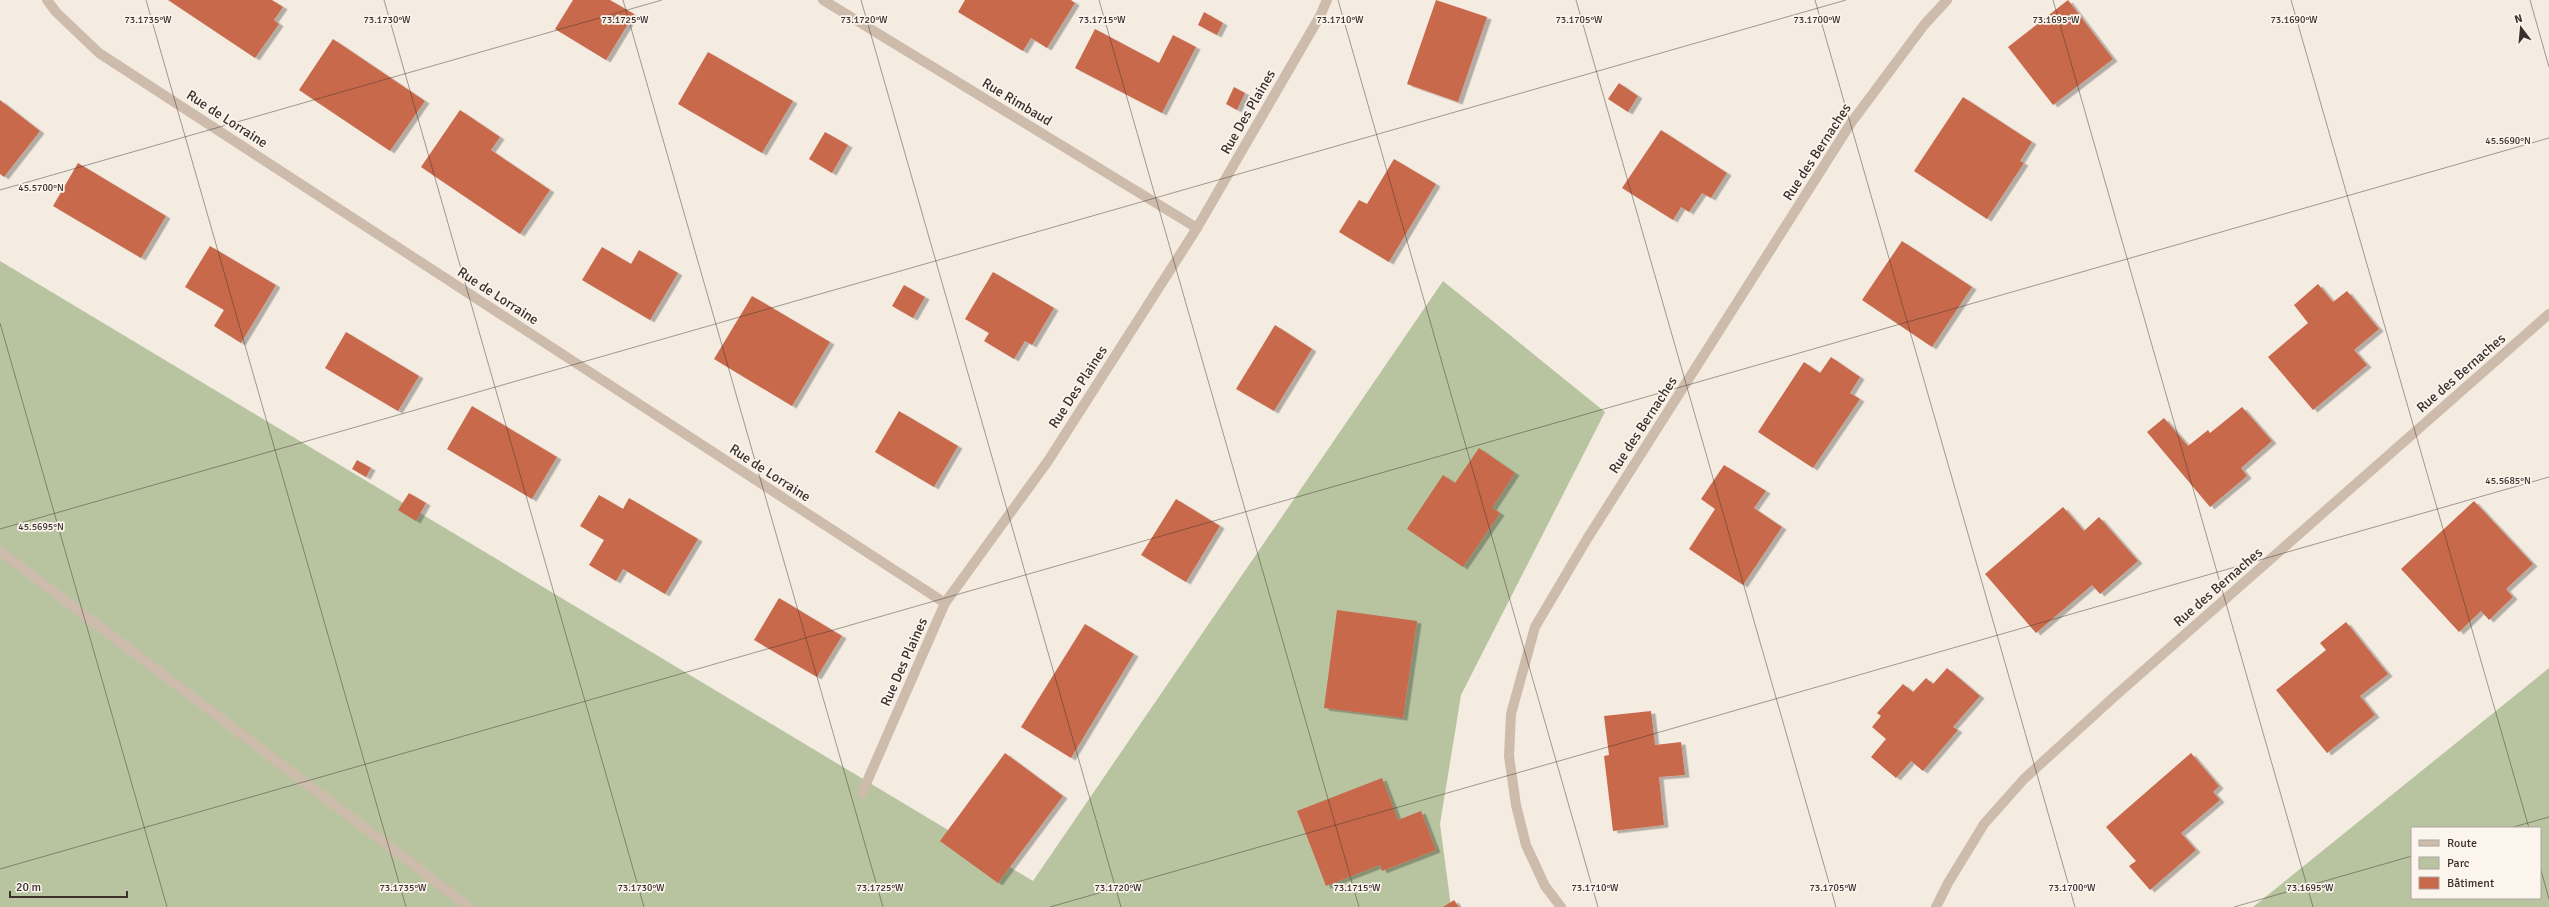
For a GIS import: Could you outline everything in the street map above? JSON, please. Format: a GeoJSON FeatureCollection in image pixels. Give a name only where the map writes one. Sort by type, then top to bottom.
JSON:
{"type":"FeatureCollection","features":[{"type":"Feature","properties":{"kind":"street","name":"Rue de Lorraine"},"geometry":{"type":"LineString","coordinates":[[47,0],[56,12],[99,53],[945,603]]}},
{"type":"Feature","properties":{"kind":"street","name":"Rue Rimbaud"},"geometry":{"type":"LineString","coordinates":[[823,0],[1197,228]]}},
{"type":"Feature","properties":{"kind":"street","name":"Rue Des Plaines"},"geometry":{"type":"LineString","coordinates":[[862,793],[945,603],[1048,461],[1197,228],[1320,16],[1327,0]]}},
{"type":"Feature","properties":{"kind":"street","name":"Rue des Bernaches"},"geometry":{"type":"LineString","coordinates":[[1561,907],[1545,886],[1526,845],[1516,805],[1509,756],[1511,714],[1535,627],[1591,532],[1851,123],[1924,25],[1947,0]]}},
{"type":"Feature","properties":{"kind":"street","name":"Rue des Bernaches"},"geometry":{"type":"LineString","coordinates":[[1936,907],[1948,883],[1984,824],[2024,779],[2115,696],[2549,314]]}},
{"type":"Feature","properties":{"kind":"street"},"geometry":{"type":"LineString","coordinates":[[0,551],[469,907]]}},
{"type":"Feature","properties":{"kind":"green space"},"geometry":{"type":"Polygon","coordinates":[[[0,261],[1033,881],[1443,281],[1605,412],[1461,695],[1440,824],[1451,907],[0,907],[0,261]]]}},
{"type":"Feature","properties":{"kind":"green space"},"geometry":{"type":"Polygon","coordinates":[[[2549,668],[2549,907],[2253,907],[2549,668]]]}},
{"type":"Feature","properties":{"kind":"building"},"geometry":{"type":"Polygon","coordinates":[[[168,0],[272,0],[283,7],[274,20],[279,24],[255,58],[168,0]]]}},
{"type":"Feature","properties":{"kind":"building"},"geometry":{"type":"Polygon","coordinates":[[[573,0],[610,0],[634,14],[606,60],[555,29],[573,0]]]}},
{"type":"Feature","properties":{"kind":"building"},"geometry":{"type":"Polygon","coordinates":[[[965,0],[1071,0],[1075,3],[1047,48],[1031,38],[1023,51],[958,12],[965,0]]]}},
{"type":"Feature","properties":{"kind":"building"},"geometry":{"type":"Polygon","coordinates":[[[1436,0],[1487,17],[1458,102],[1407,84],[1436,0]]]}},
{"type":"Feature","properties":{"kind":"building"},"geometry":{"type":"Polygon","coordinates":[[[2068,0],[2113,59],[2053,105],[2008,47],[2068,0]]]}},
{"type":"Feature","properties":{"kind":"building"},"geometry":{"type":"Polygon","coordinates":[[[1204,12],[1223,23],[1217,35],[1198,25],[1204,12]]]}},
{"type":"Feature","properties":{"kind":"building"},"geometry":{"type":"Polygon","coordinates":[[[1095,29],[1159,63],[1173,35],[1196,47],[1162,113],[1075,68],[1095,29]]]}},
{"type":"Feature","properties":{"kind":"building"},"geometry":{"type":"Polygon","coordinates":[[[333,39],[425,101],[390,151],[299,90],[333,39]]]}},
{"type":"Feature","properties":{"kind":"building"},"geometry":{"type":"Polygon","coordinates":[[[708,52],[793,101],[762,153],[678,104],[708,52]]]}},
{"type":"Feature","properties":{"kind":"building"},"geometry":{"type":"Polygon","coordinates":[[[1619,83],[1638,96],[1628,112],[1608,99],[1619,83]]]}},
{"type":"Feature","properties":{"kind":"building"},"geometry":{"type":"Polygon","coordinates":[[[1234,87],[1245,93],[1237,110],[1226,104],[1234,87]]]}},
{"type":"Feature","properties":{"kind":"building"},"geometry":{"type":"Polygon","coordinates":[[[1963,97],[2032,142],[2020,161],[2024,163],[1987,219],[1914,171],[1963,97]]]}},
{"type":"Feature","properties":{"kind":"building"},"geometry":{"type":"Polygon","coordinates":[[[0,100],[40,131],[4,177],[0,174],[0,100]]]}},
{"type":"Feature","properties":{"kind":"building"},"geometry":{"type":"Polygon","coordinates":[[[460,110],[500,137],[491,150],[550,190],[520,234],[421,167],[460,110]]]}},
{"type":"Feature","properties":{"kind":"building"},"geometry":{"type":"Polygon","coordinates":[[[1661,130],[1727,173],[1711,198],[1702,193],[1689,212],[1681,207],[1673,220],[1622,188],[1661,130]]]}},
{"type":"Feature","properties":{"kind":"building"},"geometry":{"type":"Polygon","coordinates":[[[825,132],[848,145],[832,173],[809,159],[825,132]]]}},
{"type":"Feature","properties":{"kind":"building"},"geometry":{"type":"Polygon","coordinates":[[[1394,159],[1436,184],[1389,262],[1339,232],[1359,200],[1367,204],[1394,159]]]}},
{"type":"Feature","properties":{"kind":"building"},"geometry":{"type":"Polygon","coordinates":[[[78,163],[166,216],[141,258],[53,206],[78,163]]]}},
{"type":"Feature","properties":{"kind":"building"},"geometry":{"type":"Polygon","coordinates":[[[1902,241],[1972,287],[1932,347],[1862,300],[1902,241]]]}},
{"type":"Feature","properties":{"kind":"building"},"geometry":{"type":"Polygon","coordinates":[[[210,246],[276,285],[241,343],[214,326],[224,310],[185,287],[210,246]]]}},
{"type":"Feature","properties":{"kind":"building"},"geometry":{"type":"Polygon","coordinates":[[[602,247],[631,264],[639,250],[678,273],[650,320],[582,280],[602,247]]]}},
{"type":"Feature","properties":{"kind":"building"},"geometry":{"type":"Polygon","coordinates":[[[993,272],[1054,308],[1032,345],[1025,341],[1014,359],[984,341],[989,333],[965,319],[993,272]]]}},
{"type":"Feature","properties":{"kind":"building"},"geometry":{"type":"Polygon","coordinates":[[[2318,284],[2333,302],[2347,291],[2379,329],[2354,350],[2367,365],[2313,410],[2268,357],[2308,323],[2294,305],[2318,284]]]}},
{"type":"Feature","properties":{"kind":"building"},"geometry":{"type":"Polygon","coordinates":[[[904,285],[925,297],[913,318],[892,306],[904,285]]]}},
{"type":"Feature","properties":{"kind":"building"},"geometry":{"type":"Polygon","coordinates":[[[752,296],[830,342],[792,406],[714,359],[752,296]]]}},
{"type":"Feature","properties":{"kind":"building"},"geometry":{"type":"Polygon","coordinates":[[[1275,325],[1312,349],[1274,411],[1236,389],[1275,325]]]}},
{"type":"Feature","properties":{"kind":"building"},"geometry":{"type":"Polygon","coordinates":[[[346,332],[419,376],[398,411],[325,368],[346,332]]]}},
{"type":"Feature","properties":{"kind":"building"},"geometry":{"type":"Polygon","coordinates":[[[1831,357],[1860,377],[1850,393],[1860,399],[1813,468],[1758,432],[1804,362],[1820,373],[1831,357]]]}},
{"type":"Feature","properties":{"kind":"building"},"geometry":{"type":"Polygon","coordinates":[[[472,406],[557,457],[532,499],[447,449],[472,406]]]}},
{"type":"Feature","properties":{"kind":"building"},"geometry":{"type":"Polygon","coordinates":[[[2242,407],[2272,441],[2241,468],[2247,476],[2210,507],[2147,432],[2164,418],[2188,446],[2208,430],[2210,433],[2242,407]]]}},
{"type":"Feature","properties":{"kind":"building"},"geometry":{"type":"Polygon","coordinates":[[[899,411],[958,446],[934,487],[875,452],[899,411]]]}},
{"type":"Feature","properties":{"kind":"building"},"geometry":{"type":"Polygon","coordinates":[[[1479,448],[1515,473],[1492,508],[1500,513],[1463,567],[1407,529],[1443,475],[1455,483],[1479,448]]]}},
{"type":"Feature","properties":{"kind":"building"},"geometry":{"type":"Polygon","coordinates":[[[357,460],[371,468],[366,477],[352,469],[357,460]]]}},
{"type":"Feature","properties":{"kind":"building"},"geometry":{"type":"Polygon","coordinates":[[[1724,465],[1766,491],[1754,508],[1782,527],[1743,585],[1689,549],[1715,509],[1701,499],[1724,465]]]}},
{"type":"Feature","properties":{"kind":"building"},"geometry":{"type":"Polygon","coordinates":[[[409,493],[426,503],[416,521],[398,510],[409,493]]]}},
{"type":"Feature","properties":{"kind":"building"},"geometry":{"type":"Polygon","coordinates":[[[599,495],[623,509],[629,498],[698,539],[665,594],[623,569],[616,581],[589,565],[604,540],[580,526],[599,495]]]}},
{"type":"Feature","properties":{"kind":"building"},"geometry":{"type":"Polygon","coordinates":[[[1176,499],[1220,526],[1186,582],[1141,555],[1176,499]]]}},
{"type":"Feature","properties":{"kind":"building"},"geometry":{"type":"Polygon","coordinates":[[[2474,501],[2533,564],[2506,589],[2513,597],[2489,620],[2481,611],[2459,632],[2401,569],[2474,501]]]}},
{"type":"Feature","properties":{"kind":"building"},"geometry":{"type":"Polygon","coordinates":[[[2063,507],[2084,531],[2099,517],[2138,561],[2100,594],[2092,585],[2036,633],[1985,574],[2063,507]]]}},
{"type":"Feature","properties":{"kind":"building"},"geometry":{"type":"Polygon","coordinates":[[[779,598],[842,636],[817,677],[754,640],[779,598]]]}},
{"type":"Feature","properties":{"kind":"building"},"geometry":{"type":"Polygon","coordinates":[[[1337,610],[1417,621],[1403,718],[1324,708],[1337,610]]]}},
{"type":"Feature","properties":{"kind":"building"},"geometry":{"type":"Polygon","coordinates":[[[2346,622],[2388,674],[2360,696],[2375,715],[2327,753],[2276,690],[2326,650],[2320,643],[2346,622]]]}},
{"type":"Feature","properties":{"kind":"building"},"geometry":{"type":"Polygon","coordinates":[[[1085,624],[1134,654],[1071,758],[1021,727],[1085,624]]]}},
{"type":"Feature","properties":{"kind":"building"},"geometry":{"type":"Polygon","coordinates":[[[1947,668],[1980,696],[1953,727],[1958,730],[1923,771],[1911,761],[1896,778],[1871,757],[1886,739],[1872,727],[1881,716],[1877,713],[1903,684],[1913,692],[1926,678],[1933,684],[1947,668]]]}},
{"type":"Feature","properties":{"kind":"building"},"geometry":{"type":"Polygon","coordinates":[[[1651,711],[1655,745],[1681,742],[1685,775],[1659,777],[1664,825],[1613,831],[1604,756],[1609,755],[1604,716],[1651,711]]]}},
{"type":"Feature","properties":{"kind":"building"},"geometry":{"type":"Polygon","coordinates":[[[1005,753],[1063,796],[998,883],[940,841],[1005,753]]]}},
{"type":"Feature","properties":{"kind":"building"},"geometry":{"type":"Polygon","coordinates":[[[2191,753],[2219,786],[2213,792],[2220,800],[2181,833],[2196,850],[2150,890],[2129,866],[2136,861],[2106,827],[2191,753]]]}},
{"type":"Feature","properties":{"kind":"building"},"geometry":{"type":"Polygon","coordinates":[[[1382,778],[1398,820],[1421,811],[1436,850],[1382,871],[1380,865],[1326,886],[1297,811],[1382,778]]]}},
{"type":"Feature","properties":{"kind":"building"},"geometry":{"type":"Polygon","coordinates":[[[1454,900],[1459,907],[1443,907],[1454,900]]]}}]}
